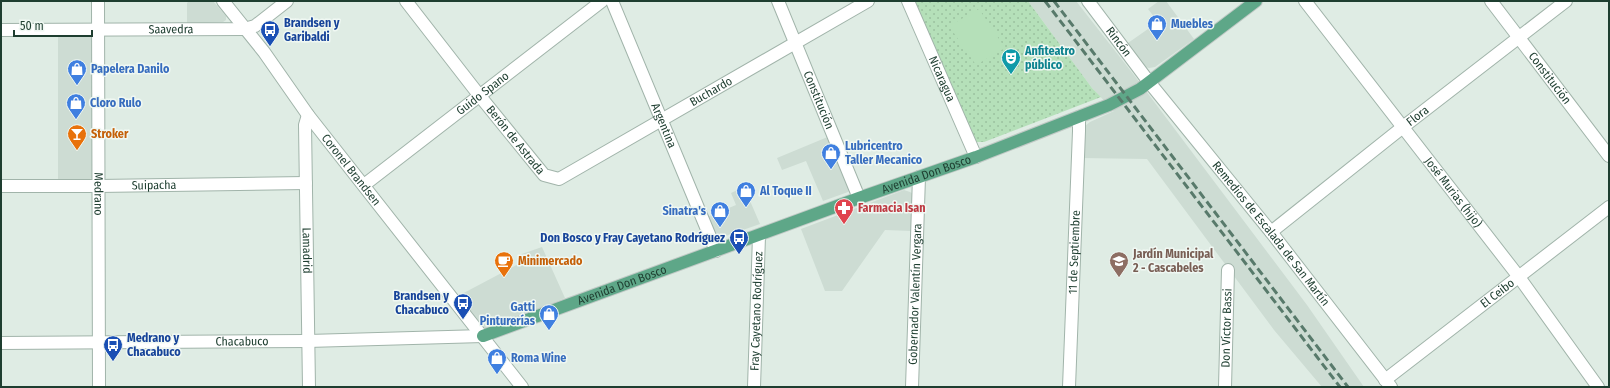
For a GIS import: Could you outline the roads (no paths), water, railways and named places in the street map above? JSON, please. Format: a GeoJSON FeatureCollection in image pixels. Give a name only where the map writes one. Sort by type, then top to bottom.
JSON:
{"type":"FeatureCollection","features":[{"type":"Feature","properties":{"kind":"main road","name":"Avenida Don Bosco"},"geometry":{"type":"LineString","coordinates":[[484,336],[859,198],[976,157],[1121,100],[1149,82],[1256,1]]}},
{"type":"Feature","properties":{"kind":"street","name":"Medrano"},"geometry":{"type":"LineString","coordinates":[[98,1],[99,387]]}},
{"type":"Feature","properties":{"kind":"street","name":"Coronel Brandsen"},"geometry":{"type":"LineString","coordinates":[[223,1],[264,52],[308,115],[484,336],[522,387]]}},
{"type":"Feature","properties":{"kind":"street"},"geometry":{"type":"LineString","coordinates":[[244,29],[255,26],[287,1]]}},
{"type":"Feature","properties":{"kind":"street","name":"Berón de Astrada"},"geometry":{"type":"LineString","coordinates":[[406,1],[479,95],[544,175],[554,179]]}},
{"type":"Feature","properties":{"kind":"street","name":"Guido Spano"},"geometry":{"type":"LineString","coordinates":[[364,185],[602,1]]}},
{"type":"Feature","properties":{"kind":"street","name":"Argentina"},"geometry":{"type":"LineString","coordinates":[[612,1],[716,251]]}},
{"type":"Feature","properties":{"kind":"street","name":"Constitución"},"geometry":{"type":"LineString","coordinates":[[778,1],[859,198]]}},
{"type":"Feature","properties":{"kind":"street","name":"Buchardo"},"geometry":{"type":"LineString","coordinates":[[554,179],[563,178],[868,1]]}},
{"type":"Feature","properties":{"kind":"street","name":"Nicaragua"},"geometry":{"type":"LineString","coordinates":[[908,1],[976,157]]}},
{"type":"Feature","properties":{"kind":"street","name":"Rincón"},"geometry":{"type":"LineString","coordinates":[[1088,1],[1149,82]]}},
{"type":"Feature","properties":{"kind":"street","name":"José Murias (hijo)"},"geometry":{"type":"LineString","coordinates":[[1305,1],[1519,277],[1598,387]]}},
{"type":"Feature","properties":{"kind":"street","name":"Constitución"},"geometry":{"type":"LineString","coordinates":[[1491,1],[1609,156]]}},
{"type":"Feature","properties":{"kind":"street","name":"Flora"},"geometry":{"type":"LineString","coordinates":[[1271,232],[1403,127],[1566,1]]}},
{"type":"Feature","properties":{"kind":"street","name":"Saavedra"},"geometry":{"type":"LineString","coordinates":[[1,30],[244,29]]}},
{"type":"Feature","properties":{"kind":"street","name":"Remedios de Escalada de San Martín"},"geometry":{"type":"LineString","coordinates":[[1149,82],[1271,232],[1388,383]]}},
{"type":"Feature","properties":{"kind":"street","name":"Lamadrid"},"geometry":{"type":"LineString","coordinates":[[308,115],[305,125],[309,387]]}},
{"type":"Feature","properties":{"kind":"street","name":"11 de Septiembre"},"geometry":{"type":"LineString","coordinates":[[1069,387],[1079,117]]}},
{"type":"Feature","properties":{"kind":"street","name":"Gobernador Valentín Vergara"},"geometry":{"type":"LineString","coordinates":[[912,387],[919,178]]}},
{"type":"Feature","properties":{"kind":"street","name":"Suipacha"},"geometry":{"type":"LineString","coordinates":[[1,186],[306,183]]}},
{"type":"Feature","properties":{"kind":"street","name":"El Ceibo"},"geometry":{"type":"LineString","coordinates":[[1388,383],[1519,277],[1609,207]]}},
{"type":"Feature","properties":{"kind":"street","name":"Fray Cayetano Rodríguez"},"geometry":{"type":"LineString","coordinates":[[754,387],[759,236]]}},
{"type":"Feature","properties":{"kind":"street","name":"Don Víctor Bassi"},"geometry":{"type":"LineString","coordinates":[[1225,387],[1228,270]]}},
{"type":"Feature","properties":{"kind":"street","name":"Chacabuco"},"geometry":{"type":"LineString","coordinates":[[1,343],[308,341],[484,336]]}},
{"type":"Feature","properties":{"kind":"railway"},"geometry":{"type":"LineString","coordinates":[[1045,1],[1340,387]]}},
{"type":"Feature","properties":{"kind":"railway"},"geometry":{"type":"LineString","coordinates":[[1054,1],[1348,387]]}},
{"type":"Feature","properties":{"kind":"place","name":"Muebles"},"geometry":{"type":"Point","coordinates":[1157,41]}},
{"type":"Feature","properties":{"kind":"place","name":"Brandsen y Garibaldi"},"geometry":{"type":"Point","coordinates":[270,47]}},
{"type":"Feature","properties":{"kind":"place","name":"Anfiteatro público"},"geometry":{"type":"Point","coordinates":[1011,75]}},
{"type":"Feature","properties":{"kind":"place","name":"Papelera Danilo"},"geometry":{"type":"Point","coordinates":[77,86]}},
{"type":"Feature","properties":{"kind":"place","name":"Cloro Rulo"},"geometry":{"type":"Point","coordinates":[76,120]}},
{"type":"Feature","properties":{"kind":"place","name":"Stroker"},"geometry":{"type":"Point","coordinates":[77,151]}},
{"type":"Feature","properties":{"kind":"place","name":"Lubricentro Taller Mecanico"},"geometry":{"type":"Point","coordinates":[831,170]}},
{"type":"Feature","properties":{"kind":"place","name":"Al Toque II"},"geometry":{"type":"Point","coordinates":[746,208]}},
{"type":"Feature","properties":{"kind":"place","name":"Farmacia Isan"},"geometry":{"type":"Point","coordinates":[844,225]}},
{"type":"Feature","properties":{"kind":"place","name":"Sinatra's"},"geometry":{"type":"Point","coordinates":[720,228]}},
{"type":"Feature","properties":{"kind":"place","name":"Don Bosco y Fray Cayetano Rodríguez"},"geometry":{"type":"Point","coordinates":[739,255]}},
{"type":"Feature","properties":{"kind":"place","name":"Minimercado"},"geometry":{"type":"Point","coordinates":[504,278]}},
{"type":"Feature","properties":{"kind":"place","name":"Jardín Municipal 2 - Cascabeles"},"geometry":{"type":"Point","coordinates":[1119,278]}},
{"type":"Feature","properties":{"kind":"place","name":"Brandsen y Chacabuco"},"geometry":{"type":"Point","coordinates":[463,320]}},
{"type":"Feature","properties":{"kind":"place","name":"Gatti Pinturerías"},"geometry":{"type":"Point","coordinates":[549,331]}},
{"type":"Feature","properties":{"kind":"place","name":"Medrano y Chacabuco"},"geometry":{"type":"Point","coordinates":[113,362]}},
{"type":"Feature","properties":{"kind":"place","name":"Roma Wine"},"geometry":{"type":"Point","coordinates":[497,375]}}]}
